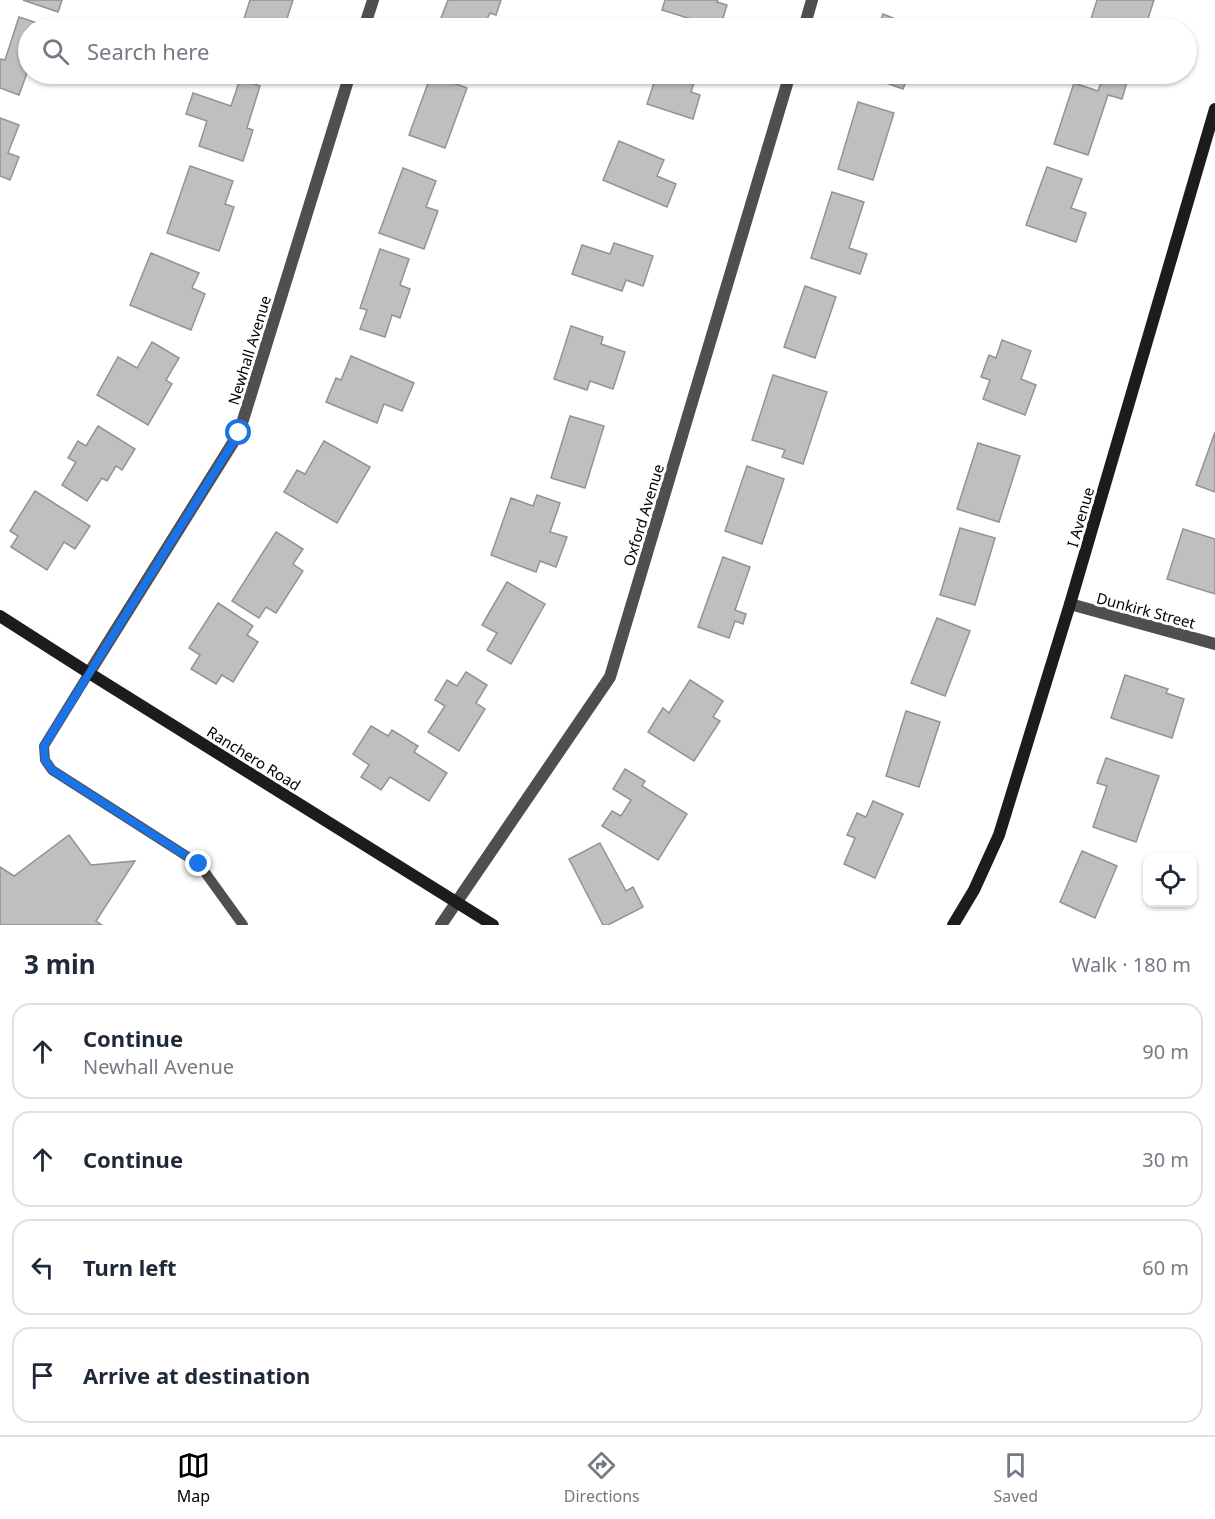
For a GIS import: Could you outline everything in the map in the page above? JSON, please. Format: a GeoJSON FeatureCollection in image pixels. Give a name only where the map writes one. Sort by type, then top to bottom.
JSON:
{"type":"FeatureCollection","features":[{"type":"Feature","properties":{"kind":"main road","name":"I Avenue"},"geometry":{"type":"LineString","coordinates":[[953,925],[974,890],[999,835],[1070,604],[1215,109]]}},
{"type":"Feature","properties":{"kind":"main road","name":"Ranchero Road"},"geometry":{"type":"LineString","coordinates":[[0,616],[493,925]]}},
{"type":"Feature","properties":{"kind":"street"},"geometry":{"type":"LineString","coordinates":[[367,18],[373,0]]}},
{"type":"Feature","properties":{"kind":"street"},"geometry":{"type":"LineString","coordinates":[[807,18],[812,0]]}},
{"type":"Feature","properties":{"kind":"street","name":"Newhall Avenue"},"geometry":{"type":"LineString","coordinates":[[88,673],[239,433],[347,84]]}},
{"type":"Feature","properties":{"kind":"street","name":"Oxford Avenue"},"geometry":{"type":"LineString","coordinates":[[441,925],[610,677],[787,84]]}},
{"type":"Feature","properties":{"kind":"street","name":"Dunkirk Street"},"geometry":{"type":"LineString","coordinates":[[1070,604],[1215,644]]}},
{"type":"Feature","properties":{"kind":"lane"},"geometry":{"type":"LineString","coordinates":[[88,673],[44,746],[45,760],[52,770],[199,864],[243,925]]}},
{"type":"Feature","properties":{"kind":"building"},"geometry":{"type":"Polygon","coordinates":[[[23,0],[62,0],[58,12],[23,0]]]}},
{"type":"Feature","properties":{"kind":"building"},"geometry":{"type":"Polygon","coordinates":[[[250,0],[293,0],[287,18],[244,18],[250,0]]]}},
{"type":"Feature","properties":{"kind":"building"},"geometry":{"type":"Polygon","coordinates":[[[448,0],[501,0],[496,15],[490,13],[488,18],[441,18],[448,0]]]}},
{"type":"Feature","properties":{"kind":"building"},"geometry":{"type":"Polygon","coordinates":[[[665,0],[718,0],[717,2],[727,5],[723,18],[688,18],[662,10],[665,0]]]}},
{"type":"Feature","properties":{"kind":"building"},"geometry":{"type":"Polygon","coordinates":[[[1097,0],[1154,0],[1148,18],[1091,18],[1097,0]]]}},
{"type":"Feature","properties":{"kind":"building"},"geometry":{"type":"Polygon","coordinates":[[[883,14],[893,18],[881,18],[883,14]]]}},
{"type":"Feature","properties":{"kind":"building"},"geometry":{"type":"Polygon","coordinates":[[[18,20],[18,84],[23,84],[19,95],[0,88],[0,59],[5,60],[18,20]]]}},
{"type":"Feature","properties":{"kind":"building"},"geometry":{"type":"Polygon","coordinates":[[[238,84],[260,86],[247,128],[253,130],[243,161],[199,146],[207,121],[186,114],[193,93],[231,106],[238,84]]]}},
{"type":"Feature","properties":{"kind":"building"},"geometry":{"type":"Polygon","coordinates":[[[428,84],[456,84],[467,88],[445,148],[409,135],[428,84]]]}},
{"type":"Feature","properties":{"kind":"building"},"geometry":{"type":"Polygon","coordinates":[[[654,84],[694,84],[691,92],[700,95],[693,119],[647,104],[654,84]]]}},
{"type":"Feature","properties":{"kind":"building"},"geometry":{"type":"Polygon","coordinates":[[[889,84],[905,84],[903,89],[889,84]]]}},
{"type":"Feature","properties":{"kind":"building"},"geometry":{"type":"Polygon","coordinates":[[[1074,84],[1098,91],[1100,84],[1126,84],[1122,99],[1108,95],[1088,155],[1054,144],[1074,84]]]}},
{"type":"Feature","properties":{"kind":"building"},"geometry":{"type":"Polygon","coordinates":[[[858,102],[894,113],[873,180],[838,169],[858,102]]]}},
{"type":"Feature","properties":{"kind":"building"},"geometry":{"type":"Polygon","coordinates":[[[0,118],[19,125],[8,153],[19,157],[10,180],[0,176],[0,118]]]}},
{"type":"Feature","properties":{"kind":"building"},"geometry":{"type":"Polygon","coordinates":[[[619,141],[664,160],[657,176],[676,184],[667,207],[603,180],[619,141]]]}},
{"type":"Feature","properties":{"kind":"building"},"geometry":{"type":"Polygon","coordinates":[[[190,166],[233,181],[225,204],[234,207],[219,251],[167,233],[190,166]]]}},
{"type":"Feature","properties":{"kind":"building"},"geometry":{"type":"Polygon","coordinates":[[[1047,167],[1082,179],[1071,208],[1086,213],[1076,242],[1026,225],[1047,167]]]}},
{"type":"Feature","properties":{"kind":"building"},"geometry":{"type":"Polygon","coordinates":[[[403,168],[436,181],[426,207],[438,211],[424,249],[379,233],[403,168]]]}},
{"type":"Feature","properties":{"kind":"building"},"geometry":{"type":"Polygon","coordinates":[[[832,192],[864,202],[849,248],[867,254],[860,274],[811,258],[832,192]]]}},
{"type":"Feature","properties":{"kind":"building"},"geometry":{"type":"Polygon","coordinates":[[[614,243],[653,256],[643,286],[626,280],[622,291],[572,274],[582,245],[610,254],[614,243]]]}},
{"type":"Feature","properties":{"kind":"building"},"geometry":{"type":"Polygon","coordinates":[[[380,249],[409,259],[400,285],[410,289],[400,318],[392,315],[385,337],[360,329],[367,310],[360,308],[380,249]]]}},
{"type":"Feature","properties":{"kind":"building"},"geometry":{"type":"Polygon","coordinates":[[[151,253],[199,273],[192,288],[205,294],[191,330],[130,305],[151,253]]]}},
{"type":"Feature","properties":{"kind":"building"},"geometry":{"type":"Polygon","coordinates":[[[805,286],[836,297],[815,358],[784,347],[805,286]]]}},
{"type":"Feature","properties":{"kind":"building"},"geometry":{"type":"Polygon","coordinates":[[[571,326],[603,337],[601,344],[625,352],[613,389],[590,381],[587,390],[554,379],[571,326]]]}},
{"type":"Feature","properties":{"kind":"building"},"geometry":{"type":"Polygon","coordinates":[[[1002,340],[1031,351],[1021,379],[1036,385],[1025,415],[983,399],[990,380],[981,377],[989,355],[996,358],[1002,340]]]}},
{"type":"Feature","properties":{"kind":"building"},"geometry":{"type":"Polygon","coordinates":[[[152,342],[179,358],[166,380],[172,384],[148,425],[97,395],[118,357],[137,368],[152,342]]]}},
{"type":"Feature","properties":{"kind":"building"},"geometry":{"type":"Polygon","coordinates":[[[351,356],[414,383],[402,411],[384,404],[377,423],[326,402],[336,378],[341,380],[351,356]]]}},
{"type":"Feature","properties":{"kind":"building"},"geometry":{"type":"Polygon","coordinates":[[[773,375],[827,392],[803,464],[782,457],[785,450],[752,440],[773,375]]]}},
{"type":"Feature","properties":{"kind":"building"},"geometry":{"type":"Polygon","coordinates":[[[570,416],[604,426],[585,488],[551,478],[570,416]]]}},
{"type":"Feature","properties":{"kind":"building"},"geometry":{"type":"Polygon","coordinates":[[[98,426],[135,449],[122,470],[116,466],[107,481],[102,478],[87,501],[62,485],[76,462],[68,458],[78,441],[86,446],[98,426]]]}},
{"type":"Feature","properties":{"kind":"building"},"geometry":{"type":"Polygon","coordinates":[[[1215,432],[1215,492],[1196,485],[1215,432]]]}},
{"type":"Feature","properties":{"kind":"building"},"geometry":{"type":"Polygon","coordinates":[[[324,441],[370,467],[337,523],[284,492],[297,470],[305,474],[324,441]]]}},
{"type":"Feature","properties":{"kind":"building"},"geometry":{"type":"Polygon","coordinates":[[[978,443],[1020,456],[999,522],[957,509],[978,443]]]}},
{"type":"Feature","properties":{"kind":"building"},"geometry":{"type":"Polygon","coordinates":[[[747,466],[784,479],[762,544],[725,531],[747,466]]]}},
{"type":"Feature","properties":{"kind":"building"},"geometry":{"type":"Polygon","coordinates":[[[35,491],[90,526],[75,549],[64,542],[47,570],[11,547],[18,536],[10,531],[35,491]]]}},
{"type":"Feature","properties":{"kind":"building"},"geometry":{"type":"Polygon","coordinates":[[[537,495],[560,503],[550,532],[567,537],[556,567],[540,561],[536,572],[491,555],[511,498],[533,506],[537,495]]]}},
{"type":"Feature","properties":{"kind":"building"},"geometry":{"type":"Polygon","coordinates":[[[960,528],[995,538],[975,605],[940,595],[960,528]]]}},
{"type":"Feature","properties":{"kind":"building"},"geometry":{"type":"Polygon","coordinates":[[[1183,529],[1215,539],[1215,594],[1167,579],[1183,529]]]}},
{"type":"Feature","properties":{"kind":"building"},"geometry":{"type":"Polygon","coordinates":[[[276,532],[303,549],[293,564],[303,571],[276,613],[266,607],[259,618],[232,601],[276,532]]]}},
{"type":"Feature","properties":{"kind":"building"},"geometry":{"type":"Polygon","coordinates":[[[723,557],[750,567],[735,610],[746,614],[743,624],[735,621],[729,638],[698,627],[723,557]]]}},
{"type":"Feature","properties":{"kind":"building"},"geometry":{"type":"Polygon","coordinates":[[[507,582],[545,604],[511,664],[487,650],[497,633],[482,625],[507,582]]]}},
{"type":"Feature","properties":{"kind":"building"},"geometry":{"type":"Polygon","coordinates":[[[218,603],[253,626],[247,635],[258,642],[233,682],[222,675],[216,684],[191,669],[200,655],[189,648],[218,603]]]}},
{"type":"Feature","properties":{"kind":"building"},"geometry":{"type":"Polygon","coordinates":[[[937,618],[970,631],[945,696],[911,683],[937,618]]]}},
{"type":"Feature","properties":{"kind":"building"},"geometry":{"type":"Polygon","coordinates":[[[466,672],[487,685],[476,703],[485,709],[459,751],[428,732],[445,706],[435,700],[447,680],[457,686],[466,672]]]}},
{"type":"Feature","properties":{"kind":"building"},"geometry":{"type":"Polygon","coordinates":[[[1125,675],[1168,689],[1166,693],[1184,699],[1172,738],[1111,718],[1125,675]]]}},
{"type":"Feature","properties":{"kind":"building"},"geometry":{"type":"Polygon","coordinates":[[[690,680],[723,701],[713,717],[720,721],[694,761],[648,732],[663,708],[669,713],[690,680]]]}},
{"type":"Feature","properties":{"kind":"building"},"geometry":{"type":"Polygon","coordinates":[[[906,711],[940,722],[919,787],[886,776],[906,711]]]}},
{"type":"Feature","properties":{"kind":"building"},"geometry":{"type":"Polygon","coordinates":[[[371,726],[388,736],[392,730],[418,746],[414,752],[447,773],[429,801],[390,777],[381,790],[361,777],[369,765],[353,754],[371,726]]]}},
{"type":"Feature","properties":{"kind":"building"},"geometry":{"type":"Polygon","coordinates":[[[1106,758],[1159,776],[1136,842],[1093,827],[1107,786],[1097,783],[1106,758]]]}},
{"type":"Feature","properties":{"kind":"building"},"geometry":{"type":"Polygon","coordinates":[[[625,769],[645,781],[642,786],[687,814],[658,860],[602,826],[612,811],[621,816],[631,800],[613,789],[625,769]]]}},
{"type":"Feature","properties":{"kind":"building"},"geometry":{"type":"Polygon","coordinates":[[[873,801],[903,814],[875,878],[844,864],[855,838],[847,835],[857,813],[866,817],[873,801]]]}},
{"type":"Feature","properties":{"kind":"building"},"geometry":{"type":"Polygon","coordinates":[[[69,835],[91,865],[135,861],[96,921],[102,925],[0,925],[0,867],[14,876],[69,835]]]}},
{"type":"Feature","properties":{"kind":"building"},"geometry":{"type":"Polygon","coordinates":[[[600,843],[626,891],[633,887],[643,907],[608,925],[603,925],[569,859],[600,843]]]}},
{"type":"Feature","properties":{"kind":"building"},"geometry":{"type":"Polygon","coordinates":[[[1082,851],[1117,866],[1095,918],[1060,902],[1082,851]]]}},
{"type":"Feature","properties":{"kind":"route"},"geometry":{"type":"LineString","coordinates":[[199,864],[52,770],[45,760],[44,746],[239,433]]}}]}
